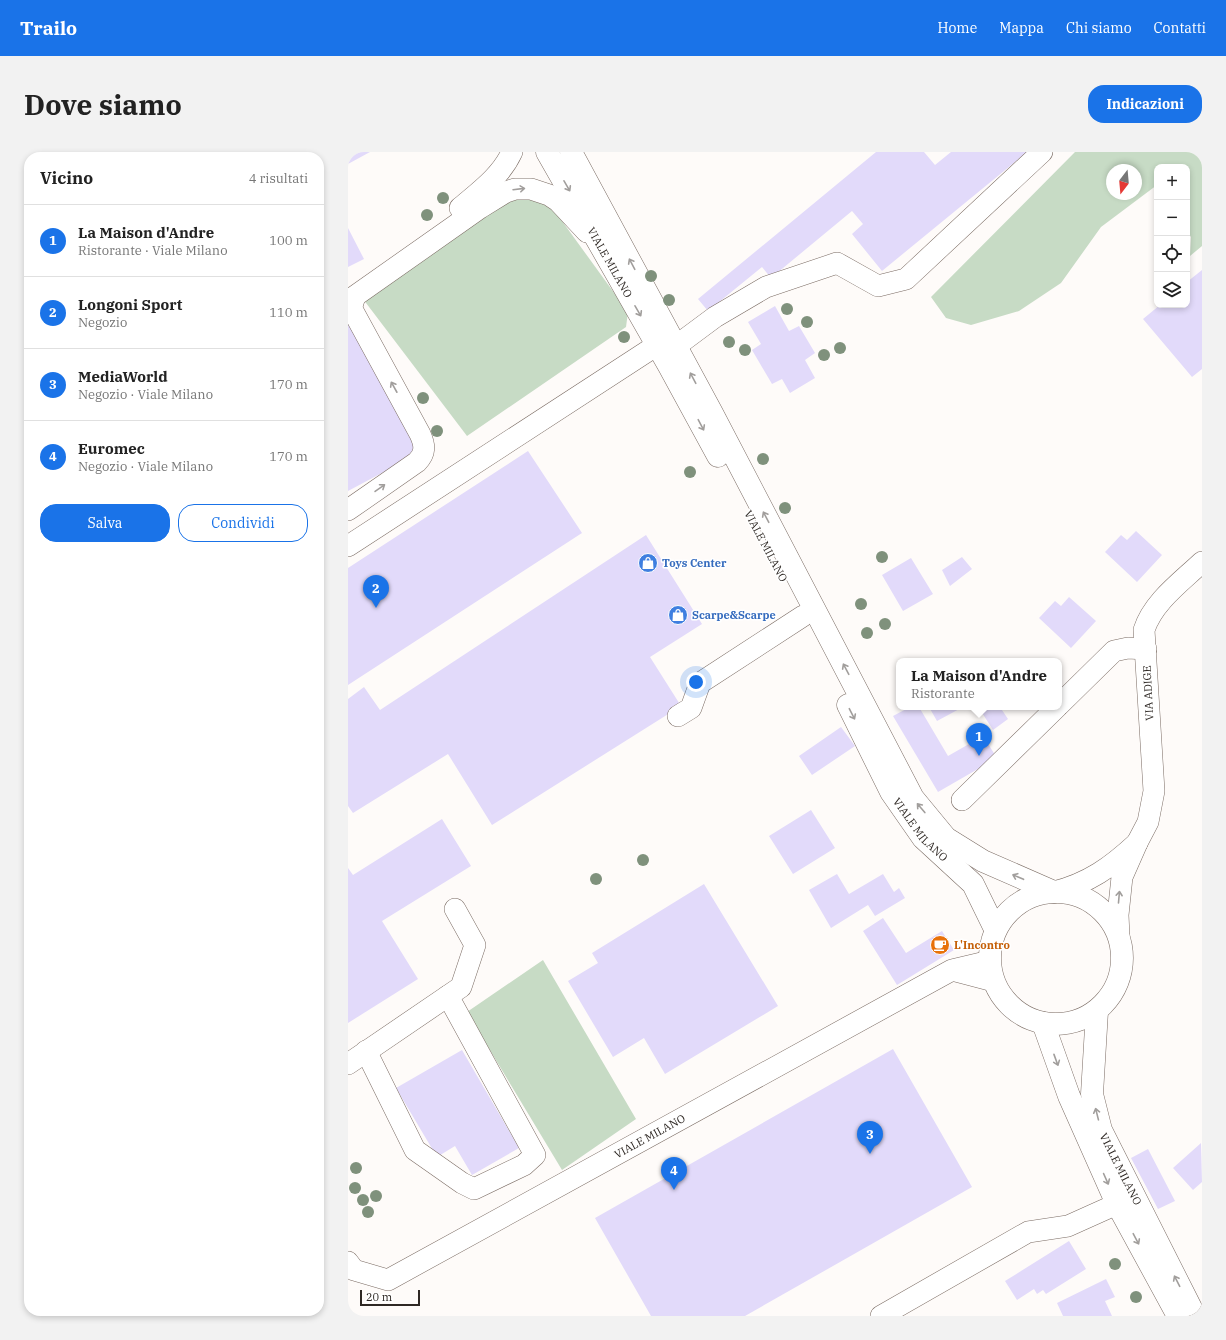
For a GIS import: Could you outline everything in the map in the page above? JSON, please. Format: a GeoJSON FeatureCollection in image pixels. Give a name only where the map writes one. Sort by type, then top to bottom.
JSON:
{"type":"FeatureCollection","features":[{"type":"Feature","properties":{"kind":"main road","name":"VIALE MILANO"},"geometry":{"type":"LineString","coordinates":[[547,152],[602,249],[712,413],[913,798],[946,838],[983,861],[1054,892]]}},
{"type":"Feature","properties":{"kind":"main road","name":"VIALE MILANO"},"geometry":{"type":"LineString","coordinates":[[571,152],[891,792],[923,838],[973,884],[995,929]]}},
{"type":"Feature","properties":{"kind":"main road"},"geometry":{"type":"LineString","coordinates":[[1054,892],[1075,895],[1094,904],[1109,918],[1119,936],[1123,956],[1120,977],[1111,996],[1096,1011],[1080,1020],[1062,1024],[1043,1023],[1022,1015],[1005,1000],[992,971],[995,929],[1006,915],[1020,902],[1054,892]]}},
{"type":"Feature","properties":{"kind":"main road","name":"VIALE MILANO"},"geometry":{"type":"LineString","coordinates":[[1096,1011],[1092,1094],[1101,1130],[1195,1316]]}},
{"type":"Feature","properties":{"kind":"main road","name":"VIALE MILANO"},"geometry":{"type":"LineString","coordinates":[[1043,1023],[1069,1096],[1117,1204],[1178,1316]]}},
{"type":"Feature","properties":{"kind":"street"},"geometry":{"type":"LineString","coordinates":[[348,288],[458,210],[492,181],[501,171],[512,152]]}},
{"type":"Feature","properties":{"kind":"street"},"geometry":{"type":"LineString","coordinates":[[348,546],[667,345],[766,287],[837,264],[878,286],[906,279],[1042,152]]}},
{"type":"Feature","properties":{"kind":"street"},"geometry":{"type":"LineString","coordinates":[[348,510],[417,462],[423,454],[424,448],[420,434],[353,312],[352,306],[355,296],[480,208],[506,192],[515,189],[531,189],[549,195],[558,201],[602,249]]}},
{"type":"Feature","properties":{"kind":"street","name":"VIA ADIGE"},"geometry":{"type":"LineString","coordinates":[[1119,936],[1118,915],[1122,877],[1148,822],[1154,791],[1144,630],[1147,621],[1167,595],[1202,562]]}},
{"type":"Feature","properties":{"kind":"street"},"geometry":{"type":"LineString","coordinates":[[678,716],[691,708],[700,683],[803,616]]}},
{"type":"Feature","properties":{"kind":"street"},"geometry":{"type":"LineString","coordinates":[[1062,702],[1114,651],[1128,648],[1146,649]]}},
{"type":"Feature","properties":{"kind":"street"},"geometry":{"type":"LineString","coordinates":[[962,800],[1054,710]]}},
{"type":"Feature","properties":{"kind":"street","name":"VIA ADIGE"},"geometry":{"type":"LineString","coordinates":[[1054,892],[1080,885],[1122,857],[1137,843]]}},
{"type":"Feature","properties":{"kind":"street"},"geometry":{"type":"LineString","coordinates":[[348,1064],[461,987],[475,945],[456,909]]}},
{"type":"Feature","properties":{"kind":"street","name":"VIALE MILANO"},"geometry":{"type":"LineString","coordinates":[[348,1262],[354,1270],[388,1280],[952,970],[992,971]]}},
{"type":"Feature","properties":{"kind":"street"},"geometry":{"type":"LineString","coordinates":[[366,1051],[415,1150],[462,1183],[474,1188],[524,1165],[536,1155],[448,996]]}},
{"type":"Feature","properties":{"kind":"street"},"geometry":{"type":"LineString","coordinates":[[881,1316],[1028,1232],[1068,1226],[1117,1204]]}},
{"type":"Feature","properties":{"kind":"green space"},"geometry":{"type":"Polygon","coordinates":[[[1075,152],[1202,152],[1202,246],[1190,256],[1190,164],[1154,164],[1154,187],[1142,196],[1142,164],[1106,164],[1106,200],[1137,200],[1101,227],[1061,283],[1019,311],[971,325],[946,318],[931,297],[1075,152]]]}},
{"type":"Feature","properties":{"kind":"green space"},"geometry":{"type":"Polygon","coordinates":[[[532,198],[554,210],[628,312],[626,327],[467,436],[363,299],[508,200],[532,198]]]}},
{"type":"Feature","properties":{"kind":"green space"},"geometry":{"type":"Polygon","coordinates":[[[543,960],[636,1119],[562,1170],[467,1012],[543,960]]]}},
{"type":"Feature","properties":{"kind":"building"},"geometry":{"type":"Polygon","coordinates":[[[348,152],[370,152],[348,164],[348,152]]]}},
{"type":"Feature","properties":{"kind":"building"},"geometry":{"type":"Polygon","coordinates":[[[876,152],[924,152],[935,165],[951,152],[1027,152],[882,271],[852,234],[863,224],[852,211],[771,278],[762,267],[708,311],[698,299],[876,152]]]}},
{"type":"Feature","properties":{"kind":"building"},"geometry":{"type":"Polygon","coordinates":[[[348,228],[364,259],[348,267],[348,228]]]}},
{"type":"Feature","properties":{"kind":"building"},"geometry":{"type":"Polygon","coordinates":[[[1202,270],[1202,369],[1192,377],[1143,319],[1156,308],[1190,308],[1190,280],[1202,270]]]}},
{"type":"Feature","properties":{"kind":"building"},"geometry":{"type":"Polygon","coordinates":[[[775,306],[789,331],[799,326],[815,353],[805,360],[815,378],[790,393],[782,379],[772,384],[752,350],[761,344],[748,322],[775,306]]]}},
{"type":"Feature","properties":{"kind":"building"},"geometry":{"type":"Polygon","coordinates":[[[348,318],[416,448],[410,458],[348,491],[348,318]]]}},
{"type":"Feature","properties":{"kind":"building"},"geometry":{"type":"Polygon","coordinates":[[[528,451],[582,533],[348,685],[348,568],[528,451]]]}},
{"type":"Feature","properties":{"kind":"building"},"geometry":{"type":"Polygon","coordinates":[[[1136,531],[1162,555],[1137,582],[1105,552],[1121,535],[1127,540],[1136,531]]]}},
{"type":"Feature","properties":{"kind":"building"},"geometry":{"type":"Polygon","coordinates":[[[646,535],[702,624],[650,657],[681,706],[492,825],[448,754],[353,813],[348,806],[348,699],[364,687],[380,710],[646,535]]]}},
{"type":"Feature","properties":{"kind":"building"},"geometry":{"type":"Polygon","coordinates":[[[962,557],[972,569],[950,586],[942,570],[962,557]]]}},
{"type":"Feature","properties":{"kind":"building"},"geometry":{"type":"Polygon","coordinates":[[[911,558],[933,594],[903,611],[882,575],[911,558]]]}},
{"type":"Feature","properties":{"kind":"building"},"geometry":{"type":"Polygon","coordinates":[[[1069,597],[1096,621],[1071,648],[1039,618],[1055,601],[1061,606],[1069,597]]]}},
{"type":"Feature","properties":{"kind":"building"},"geometry":{"type":"Polygon","coordinates":[[[904,710],[921,710],[948,756],[983,736],[997,758],[938,792],[893,716],[904,710]]]}},
{"type":"Feature","properties":{"kind":"building"},"geometry":{"type":"Polygon","coordinates":[[[931,710],[957,710],[937,721],[931,710]]]}},
{"type":"Feature","properties":{"kind":"building"},"geometry":{"type":"Polygon","coordinates":[[[980,710],[1002,710],[1008,719],[993,730],[980,710]]]}},
{"type":"Feature","properties":{"kind":"building"},"geometry":{"type":"Polygon","coordinates":[[[841,727],[855,746],[812,775],[799,756],[841,727]]]}},
{"type":"Feature","properties":{"kind":"building"},"geometry":{"type":"Polygon","coordinates":[[[811,810],[835,848],[793,874],[769,836],[811,810]]]}},
{"type":"Feature","properties":{"kind":"building"},"geometry":{"type":"Polygon","coordinates":[[[442,819],[471,866],[382,921],[418,979],[348,1023],[348,868],[353,875],[442,819]]]}},
{"type":"Feature","properties":{"kind":"building"},"geometry":{"type":"Polygon","coordinates":[[[837,874],[849,894],[883,874],[894,892],[899,888],[905,898],[875,916],[868,905],[831,928],[809,890],[837,874]]]}},
{"type":"Feature","properties":{"kind":"building"},"geometry":{"type":"Polygon","coordinates":[[[704,884],[778,1006],[665,1074],[644,1038],[613,1057],[568,981],[598,963],[592,953],[704,884]]]}},
{"type":"Feature","properties":{"kind":"building"},"geometry":{"type":"Polygon","coordinates":[[[883,918],[906,953],[942,931],[954,950],[897,985],[863,931],[883,918]]]}},
{"type":"Feature","properties":{"kind":"building"},"geometry":{"type":"Polygon","coordinates":[[[893,1049],[972,1187],[745,1316],[651,1316],[595,1218],[893,1049]]]}},
{"type":"Feature","properties":{"kind":"building"},"geometry":{"type":"Polygon","coordinates":[[[462,1050],[519,1148],[472,1175],[455,1146],[437,1157],[396,1088],[462,1050]]]}},
{"type":"Feature","properties":{"kind":"building"},"geometry":{"type":"Polygon","coordinates":[[[1201,1143],[1202,1182],[1193,1190],[1173,1168],[1201,1143]]]}},
{"type":"Feature","properties":{"kind":"building"},"geometry":{"type":"Polygon","coordinates":[[[1148,1149],[1175,1201],[1158,1209],[1131,1158],[1148,1149]]]}},
{"type":"Feature","properties":{"kind":"building"},"geometry":{"type":"Polygon","coordinates":[[[1069,1241],[1086,1269],[1046,1294],[1043,1290],[1037,1294],[1034,1289],[1017,1300],[1005,1281],[1069,1241]]]}},
{"type":"Feature","properties":{"kind":"building"},"geometry":{"type":"Polygon","coordinates":[[[1106,1279],[1115,1297],[1105,1301],[1112,1316],[1063,1316],[1057,1303],[1106,1279]]]}},
{"type":"Feature","properties":{"kind":"place","name":"Toys Center"},"geometry":{"type":"Point","coordinates":[648,563]}},
{"type":"Feature","properties":{"kind":"place","name":"Longoni Sport"},"geometry":{"type":"Point","coordinates":[376,608]}},
{"type":"Feature","properties":{"kind":"place","name":"Scarpe&Scarpe"},"geometry":{"type":"Point","coordinates":[678,615]}},
{"type":"Feature","properties":{"kind":"place","name":"La Maison d'Andre"},"geometry":{"type":"Point","coordinates":[979,756]}},
{"type":"Feature","properties":{"kind":"place","name":"L'Incontro"},"geometry":{"type":"Point","coordinates":[940,945]}},
{"type":"Feature","properties":{"kind":"place","name":"MediaWorld"},"geometry":{"type":"Point","coordinates":[870,1154]}},
{"type":"Feature","properties":{"kind":"place","name":"Euromec"},"geometry":{"type":"Point","coordinates":[674,1190]}}]}
